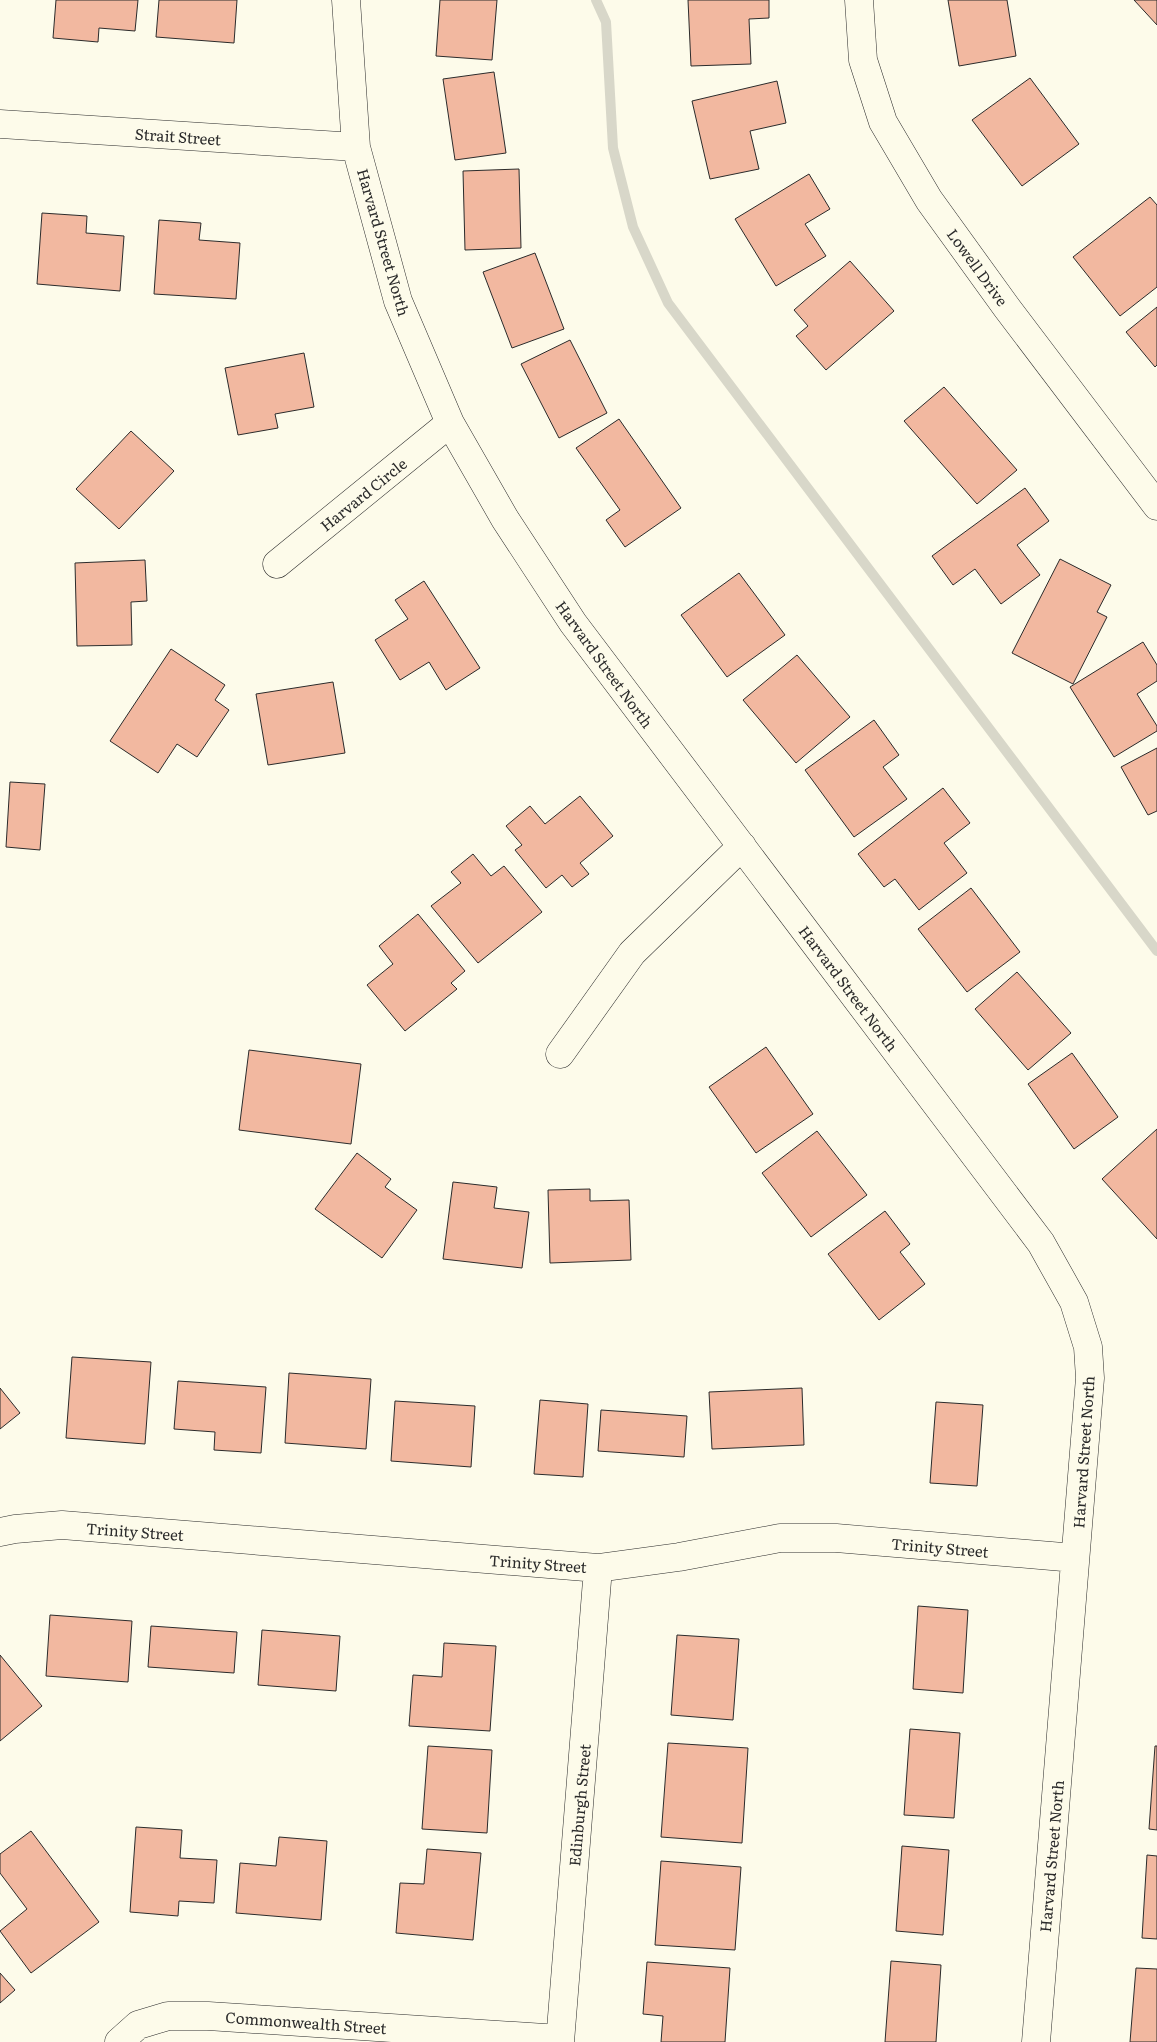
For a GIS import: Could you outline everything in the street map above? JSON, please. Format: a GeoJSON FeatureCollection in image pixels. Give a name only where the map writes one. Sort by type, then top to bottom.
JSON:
{"type":"FeatureCollection","features":[{"type":"Feature","properties":{"kind":"street","name":"Harvard Street North"},"geometry":{"type":"LineString","coordinates":[[346,0],[356,148],[398,301],[450,423],[505,520],[573,623],[1042,1243],[1074,1302],[1088,1347],[1090,1378],[1036,2042]]}},
{"type":"Feature","properties":{"kind":"street","name":"Lowell Drive"},"geometry":{"type":"LineString","coordinates":[[858,0],[863,60],[883,122],[935,208],[1007,308],[1157,506]]}},
{"type":"Feature","properties":{"kind":"street","name":"Strait Street"},"geometry":{"type":"LineString","coordinates":[[0,124],[356,148]]}},
{"type":"Feature","properties":{"kind":"street","name":"Harvard Circle"},"geometry":{"type":"LineString","coordinates":[[277,564],[450,423]]}},
{"type":"Feature","properties":{"kind":"street"},"geometry":{"type":"LineString","coordinates":[[560,1054],[632,953],[742,846]]}},
{"type":"Feature","properties":{"kind":"street","name":"Trinity Street"},"geometry":{"type":"LineString","coordinates":[[0,1532],[15,1528],[62,1525],[598,1568],[669,1559],[780,1538],[836,1538],[1075,1558]]}},
{"type":"Feature","properties":{"kind":"street","name":"Edinburgh Street"},"geometry":{"type":"LineString","coordinates":[[560,2040],[598,1568]]}},
{"type":"Feature","properties":{"kind":"street","name":"Commonwealth Street"},"geometry":{"type":"LineString","coordinates":[[119,2042],[138,2025],[168,2016],[208,2016],[560,2040]]}},
{"type":"Feature","properties":{"kind":"building"},"geometry":{"type":"Polygon","coordinates":[[[56,0],[138,0],[135,31],[99,28],[98,42],[53,38],[56,0]]]}},
{"type":"Feature","properties":{"kind":"building"},"geometry":{"type":"Polygon","coordinates":[[[159,0],[237,0],[234,43],[156,37],[159,0]]]}},
{"type":"Feature","properties":{"kind":"building"},"geometry":{"type":"Polygon","coordinates":[[[440,0],[497,0],[492,60],[436,56],[440,0]]]}},
{"type":"Feature","properties":{"kind":"building"},"geometry":{"type":"Polygon","coordinates":[[[688,0],[769,0],[769,18],[749,19],[751,64],[691,66],[688,0]]]}},
{"type":"Feature","properties":{"kind":"building"},"geometry":{"type":"Polygon","coordinates":[[[948,0],[1007,0],[1016,56],[959,66],[948,0]]]}},
{"type":"Feature","properties":{"kind":"building"},"geometry":{"type":"Polygon","coordinates":[[[1134,0],[1157,0],[1157,25],[1134,0]]]}},
{"type":"Feature","properties":{"kind":"building"},"geometry":{"type":"Polygon","coordinates":[[[494,72],[506,153],[455,160],[443,79],[494,72]]]}},
{"type":"Feature","properties":{"kind":"building"},"geometry":{"type":"Polygon","coordinates":[[[1030,78],[1079,144],[1022,186],[972,120],[1030,78]]]}},
{"type":"Feature","properties":{"kind":"building"},"geometry":{"type":"Polygon","coordinates":[[[777,81],[786,123],[750,131],[759,169],[710,179],[692,101],[777,81]]]}},
{"type":"Feature","properties":{"kind":"building"},"geometry":{"type":"Polygon","coordinates":[[[519,169],[521,248],[465,250],[463,171],[519,169]]]}},
{"type":"Feature","properties":{"kind":"building"},"geometry":{"type":"Polygon","coordinates":[[[809,174],[830,209],[805,224],[826,256],[776,286],[735,219],[809,174]]]}},
{"type":"Feature","properties":{"kind":"building"},"geometry":{"type":"Polygon","coordinates":[[[1150,197],[1157,205],[1157,287],[1120,316],[1073,257],[1150,197]]]}},
{"type":"Feature","properties":{"kind":"building"},"geometry":{"type":"Polygon","coordinates":[[[42,213],[87,216],[86,233],[124,236],[120,291],[37,284],[42,213]]]}},
{"type":"Feature","properties":{"kind":"building"},"geometry":{"type":"Polygon","coordinates":[[[159,220],[201,223],[199,240],[240,243],[236,299],[154,294],[159,220]]]}},
{"type":"Feature","properties":{"kind":"building"},"geometry":{"type":"Polygon","coordinates":[[[535,253],[564,329],[512,348],[483,272],[535,253]]]}},
{"type":"Feature","properties":{"kind":"building"},"geometry":{"type":"Polygon","coordinates":[[[850,261],[894,311],[826,370],[796,336],[808,326],[794,310],[850,261]]]}},
{"type":"Feature","properties":{"kind":"building"},"geometry":{"type":"Polygon","coordinates":[[[1157,307],[1157,365],[1155,367],[1126,332],[1157,307]]]}},
{"type":"Feature","properties":{"kind":"building"},"geometry":{"type":"Polygon","coordinates":[[[570,340],[607,413],[559,438],[521,364],[570,340]]]}},
{"type":"Feature","properties":{"kind":"building"},"geometry":{"type":"Polygon","coordinates":[[[304,353],[314,407],[275,414],[278,428],[238,435],[225,368],[304,353]]]}},
{"type":"Feature","properties":{"kind":"building"},"geometry":{"type":"Polygon","coordinates":[[[944,387],[1017,470],[977,504],[904,421],[944,387]]]}},
{"type":"Feature","properties":{"kind":"building"},"geometry":{"type":"Polygon","coordinates":[[[619,419],[681,508],[625,547],[606,520],[620,510],[576,448],[619,419]]]}},
{"type":"Feature","properties":{"kind":"building"},"geometry":{"type":"Polygon","coordinates":[[[131,431],[174,471],[119,529],[76,489],[131,431]]]}},
{"type":"Feature","properties":{"kind":"building"},"geometry":{"type":"Polygon","coordinates":[[[1025,488],[1049,521],[1017,545],[1040,575],[1001,604],[975,569],[953,585],[932,556],[1025,488]]]}},
{"type":"Feature","properties":{"kind":"building"},"geometry":{"type":"Polygon","coordinates":[[[1060,559],[1111,585],[1097,612],[1107,617],[1073,684],[1012,653],[1060,559]]]}},
{"type":"Feature","properties":{"kind":"building"},"geometry":{"type":"Polygon","coordinates":[[[145,560],[147,601],[131,602],[132,645],[77,646],[75,563],[145,560]]]}},
{"type":"Feature","properties":{"kind":"building"},"geometry":{"type":"Polygon","coordinates":[[[739,573],[785,635],[727,677],[681,615],[739,573]]]}},
{"type":"Feature","properties":{"kind":"building"},"geometry":{"type":"Polygon","coordinates":[[[424,581],[480,668],[446,690],[429,662],[400,680],[375,640],[408,619],[395,600],[424,581]]]}},
{"type":"Feature","properties":{"kind":"building"},"geometry":{"type":"Polygon","coordinates":[[[1143,642],[1157,665],[1157,681],[1137,694],[1157,726],[1157,731],[1114,757],[1070,687],[1143,642]]]}},
{"type":"Feature","properties":{"kind":"building"},"geometry":{"type":"Polygon","coordinates":[[[171,649],[225,685],[215,700],[229,710],[197,757],[177,744],[158,773],[110,741],[171,649]]]}},
{"type":"Feature","properties":{"kind":"building"},"geometry":{"type":"Polygon","coordinates":[[[797,655],[850,717],[796,763],[743,700],[797,655]]]}},
{"type":"Feature","properties":{"kind":"building"},"geometry":{"type":"Polygon","coordinates":[[[333,682],[345,753],[268,765],[256,694],[333,682]]]}},
{"type":"Feature","properties":{"kind":"building"},"geometry":{"type":"Polygon","coordinates":[[[874,720],[899,755],[883,767],[907,799],[854,837],[805,770],[874,720]]]}},
{"type":"Feature","properties":{"kind":"building"},"geometry":{"type":"Polygon","coordinates":[[[1157,748],[1157,811],[1148,815],[1121,767],[1157,748]]]}},
{"type":"Feature","properties":{"kind":"building"},"geometry":{"type":"Polygon","coordinates":[[[10,782],[45,784],[40,850],[6,847],[10,782]]]}},
{"type":"Feature","properties":{"kind":"building"},"geometry":{"type":"Polygon","coordinates":[[[943,788],[970,823],[944,843],[967,873],[919,910],[895,879],[884,887],[858,854],[943,788]]]}},
{"type":"Feature","properties":{"kind":"building"},"geometry":{"type":"Polygon","coordinates":[[[580,796],[613,836],[580,863],[589,874],[572,887],[562,875],[546,888],[515,850],[522,845],[506,826],[530,806],[545,824],[580,796]]]}},
{"type":"Feature","properties":{"kind":"building"},"geometry":{"type":"Polygon","coordinates":[[[473,854],[491,876],[504,866],[542,912],[478,963],[431,906],[461,883],[451,872],[473,854]]]}},
{"type":"Feature","properties":{"kind":"building"},"geometry":{"type":"Polygon","coordinates":[[[971,888],[1020,952],[967,992],[918,929],[971,888]]]}},
{"type":"Feature","properties":{"kind":"building"},"geometry":{"type":"Polygon","coordinates":[[[418,914],[465,971],[451,983],[457,989],[405,1031],[367,985],[393,964],[379,946],[418,914]]]}},
{"type":"Feature","properties":{"kind":"building"},"geometry":{"type":"Polygon","coordinates":[[[1017,972],[1071,1033],[1028,1070],[975,1009],[1017,972]]]}},
{"type":"Feature","properties":{"kind":"building"},"geometry":{"type":"Polygon","coordinates":[[[766,1047],[813,1114],[756,1153],[709,1087],[766,1047]]]}},
{"type":"Feature","properties":{"kind":"building"},"geometry":{"type":"Polygon","coordinates":[[[249,1050],[361,1064],[351,1144],[239,1130],[249,1050]]]}},
{"type":"Feature","properties":{"kind":"building"},"geometry":{"type":"Polygon","coordinates":[[[1072,1053],[1118,1117],[1074,1149],[1028,1084],[1072,1053]]]}},
{"type":"Feature","properties":{"kind":"building"},"geometry":{"type":"Polygon","coordinates":[[[1157,1129],[1157,1239],[1102,1179],[1157,1129]]]}},
{"type":"Feature","properties":{"kind":"building"},"geometry":{"type":"Polygon","coordinates":[[[817,1131],[867,1195],[811,1237],[762,1173],[817,1131]]]}},
{"type":"Feature","properties":{"kind":"building"},"geometry":{"type":"Polygon","coordinates":[[[357,1153],[391,1179],[385,1187],[417,1210],[382,1258],[315,1209],[357,1153]]]}},
{"type":"Feature","properties":{"kind":"building"},"geometry":{"type":"Polygon","coordinates":[[[453,1182],[497,1187],[494,1208],[529,1212],[522,1268],[443,1259],[453,1182]]]}},
{"type":"Feature","properties":{"kind":"building"},"geometry":{"type":"Polygon","coordinates":[[[590,1189],[590,1201],[629,1200],[631,1260],[550,1263],[548,1190],[590,1189]]]}},
{"type":"Feature","properties":{"kind":"building"},"geometry":{"type":"Polygon","coordinates":[[[885,1211],[910,1244],[900,1252],[925,1284],[879,1320],[828,1254],[885,1211]]]}},
{"type":"Feature","properties":{"kind":"building"},"geometry":{"type":"Polygon","coordinates":[[[72,1357],[151,1362],[145,1444],[66,1438],[72,1357]]]}},
{"type":"Feature","properties":{"kind":"building"},"geometry":{"type":"Polygon","coordinates":[[[289,1373],[371,1379],[366,1449],[285,1443],[289,1373]]]}},
{"type":"Feature","properties":{"kind":"building"},"geometry":{"type":"Polygon","coordinates":[[[178,1381],[266,1387],[261,1453],[214,1450],[215,1432],[174,1429],[178,1381]]]}},
{"type":"Feature","properties":{"kind":"building"},"geometry":{"type":"Polygon","coordinates":[[[0,1388],[20,1413],[0,1429],[0,1388]]]}},
{"type":"Feature","properties":{"kind":"building"},"geometry":{"type":"Polygon","coordinates":[[[802,1388],[804,1445],[712,1449],[709,1392],[802,1388]]]}},
{"type":"Feature","properties":{"kind":"building"},"geometry":{"type":"Polygon","coordinates":[[[540,1400],[588,1404],[583,1477],[534,1474],[540,1400]]]}},
{"type":"Feature","properties":{"kind":"building"},"geometry":{"type":"Polygon","coordinates":[[[395,1401],[475,1406],[471,1467],[391,1461],[395,1401]]]}},
{"type":"Feature","properties":{"kind":"building"},"geometry":{"type":"Polygon","coordinates":[[[936,1402],[983,1405],[977,1486],[930,1483],[936,1402]]]}},
{"type":"Feature","properties":{"kind":"building"},"geometry":{"type":"Polygon","coordinates":[[[601,1410],[687,1416],[684,1457],[598,1451],[601,1410]]]}},
{"type":"Feature","properties":{"kind":"building"},"geometry":{"type":"Polygon","coordinates":[[[918,1606],[968,1610],[963,1693],[913,1689],[918,1606]]]}},
{"type":"Feature","properties":{"kind":"building"},"geometry":{"type":"Polygon","coordinates":[[[50,1615],[132,1621],[128,1682],[46,1676],[50,1615]]]}},
{"type":"Feature","properties":{"kind":"building"},"geometry":{"type":"Polygon","coordinates":[[[151,1626],[237,1632],[234,1673],[148,1667],[151,1626]]]}},
{"type":"Feature","properties":{"kind":"building"},"geometry":{"type":"Polygon","coordinates":[[[262,1630],[340,1636],[336,1691],[258,1685],[262,1630]]]}},
{"type":"Feature","properties":{"kind":"building"},"geometry":{"type":"Polygon","coordinates":[[[677,1635],[739,1639],[733,1720],[671,1715],[677,1635]]]}},
{"type":"Feature","properties":{"kind":"building"},"geometry":{"type":"Polygon","coordinates":[[[444,1643],[496,1646],[490,1731],[409,1726],[413,1675],[442,1677],[444,1643]]]}},
{"type":"Feature","properties":{"kind":"building"},"geometry":{"type":"Polygon","coordinates":[[[0,1655],[42,1706],[0,1741],[0,1655]]]}},
{"type":"Feature","properties":{"kind":"building"},"geometry":{"type":"Polygon","coordinates":[[[910,1729],[960,1733],[954,1818],[904,1815],[910,1729]]]}},
{"type":"Feature","properties":{"kind":"building"},"geometry":{"type":"Polygon","coordinates":[[[668,1743],[748,1748],[742,1843],[661,1837],[668,1743]]]}},
{"type":"Feature","properties":{"kind":"building"},"geometry":{"type":"Polygon","coordinates":[[[428,1746],[492,1750],[487,1833],[422,1829],[428,1746]]]}},
{"type":"Feature","properties":{"kind":"building"},"geometry":{"type":"Polygon","coordinates":[[[1155,1746],[1157,1746],[1157,1830],[1149,1829],[1155,1746]]]}},
{"type":"Feature","properties":{"kind":"building"},"geometry":{"type":"Polygon","coordinates":[[[136,1827],[182,1830],[180,1858],[217,1860],[214,1903],[179,1901],[178,1916],[130,1912],[136,1827]]]}},
{"type":"Feature","properties":{"kind":"building"},"geometry":{"type":"Polygon","coordinates":[[[31,1831],[99,1922],[31,1973],[0,1931],[27,1909],[0,1873],[0,1854],[31,1831]]]}},
{"type":"Feature","properties":{"kind":"building"},"geometry":{"type":"Polygon","coordinates":[[[279,1837],[327,1841],[321,1920],[236,1913],[240,1863],[276,1866],[279,1837]]]}},
{"type":"Feature","properties":{"kind":"building"},"geometry":{"type":"Polygon","coordinates":[[[902,1846],[949,1850],[943,1935],[896,1931],[902,1846]]]}},
{"type":"Feature","properties":{"kind":"building"},"geometry":{"type":"Polygon","coordinates":[[[427,1849],[481,1853],[473,1940],[396,1933],[400,1883],[424,1884],[427,1849]]]}},
{"type":"Feature","properties":{"kind":"building"},"geometry":{"type":"Polygon","coordinates":[[[1147,1855],[1157,1856],[1157,1939],[1142,1938],[1147,1855]]]}},
{"type":"Feature","properties":{"kind":"building"},"geometry":{"type":"Polygon","coordinates":[[[661,1861],[741,1867],[735,1950],[655,1945],[661,1861]]]}},
{"type":"Feature","properties":{"kind":"building"},"geometry":{"type":"Polygon","coordinates":[[[891,1961],[941,1965],[936,2042],[885,2042],[891,1961]]]}},
{"type":"Feature","properties":{"kind":"building"},"geometry":{"type":"Polygon","coordinates":[[[647,1962],[730,1968],[725,2042],[661,2042],[663,2016],[643,2014],[647,1962]]]}},
{"type":"Feature","properties":{"kind":"building"},"geometry":{"type":"Polygon","coordinates":[[[1136,1968],[1157,1969],[1157,2042],[1130,2042],[1136,1968]]]}},
{"type":"Feature","properties":{"kind":"building"},"geometry":{"type":"Polygon","coordinates":[[[0,1973],[15,1990],[0,2003],[0,1973]]]}},
{"type":"Feature","properties":{"kind":"waterway"},"geometry":{"type":"LineString","coordinates":[[596,0],[606,22],[613,148],[633,227],[668,303],[1157,951]]}}]}
